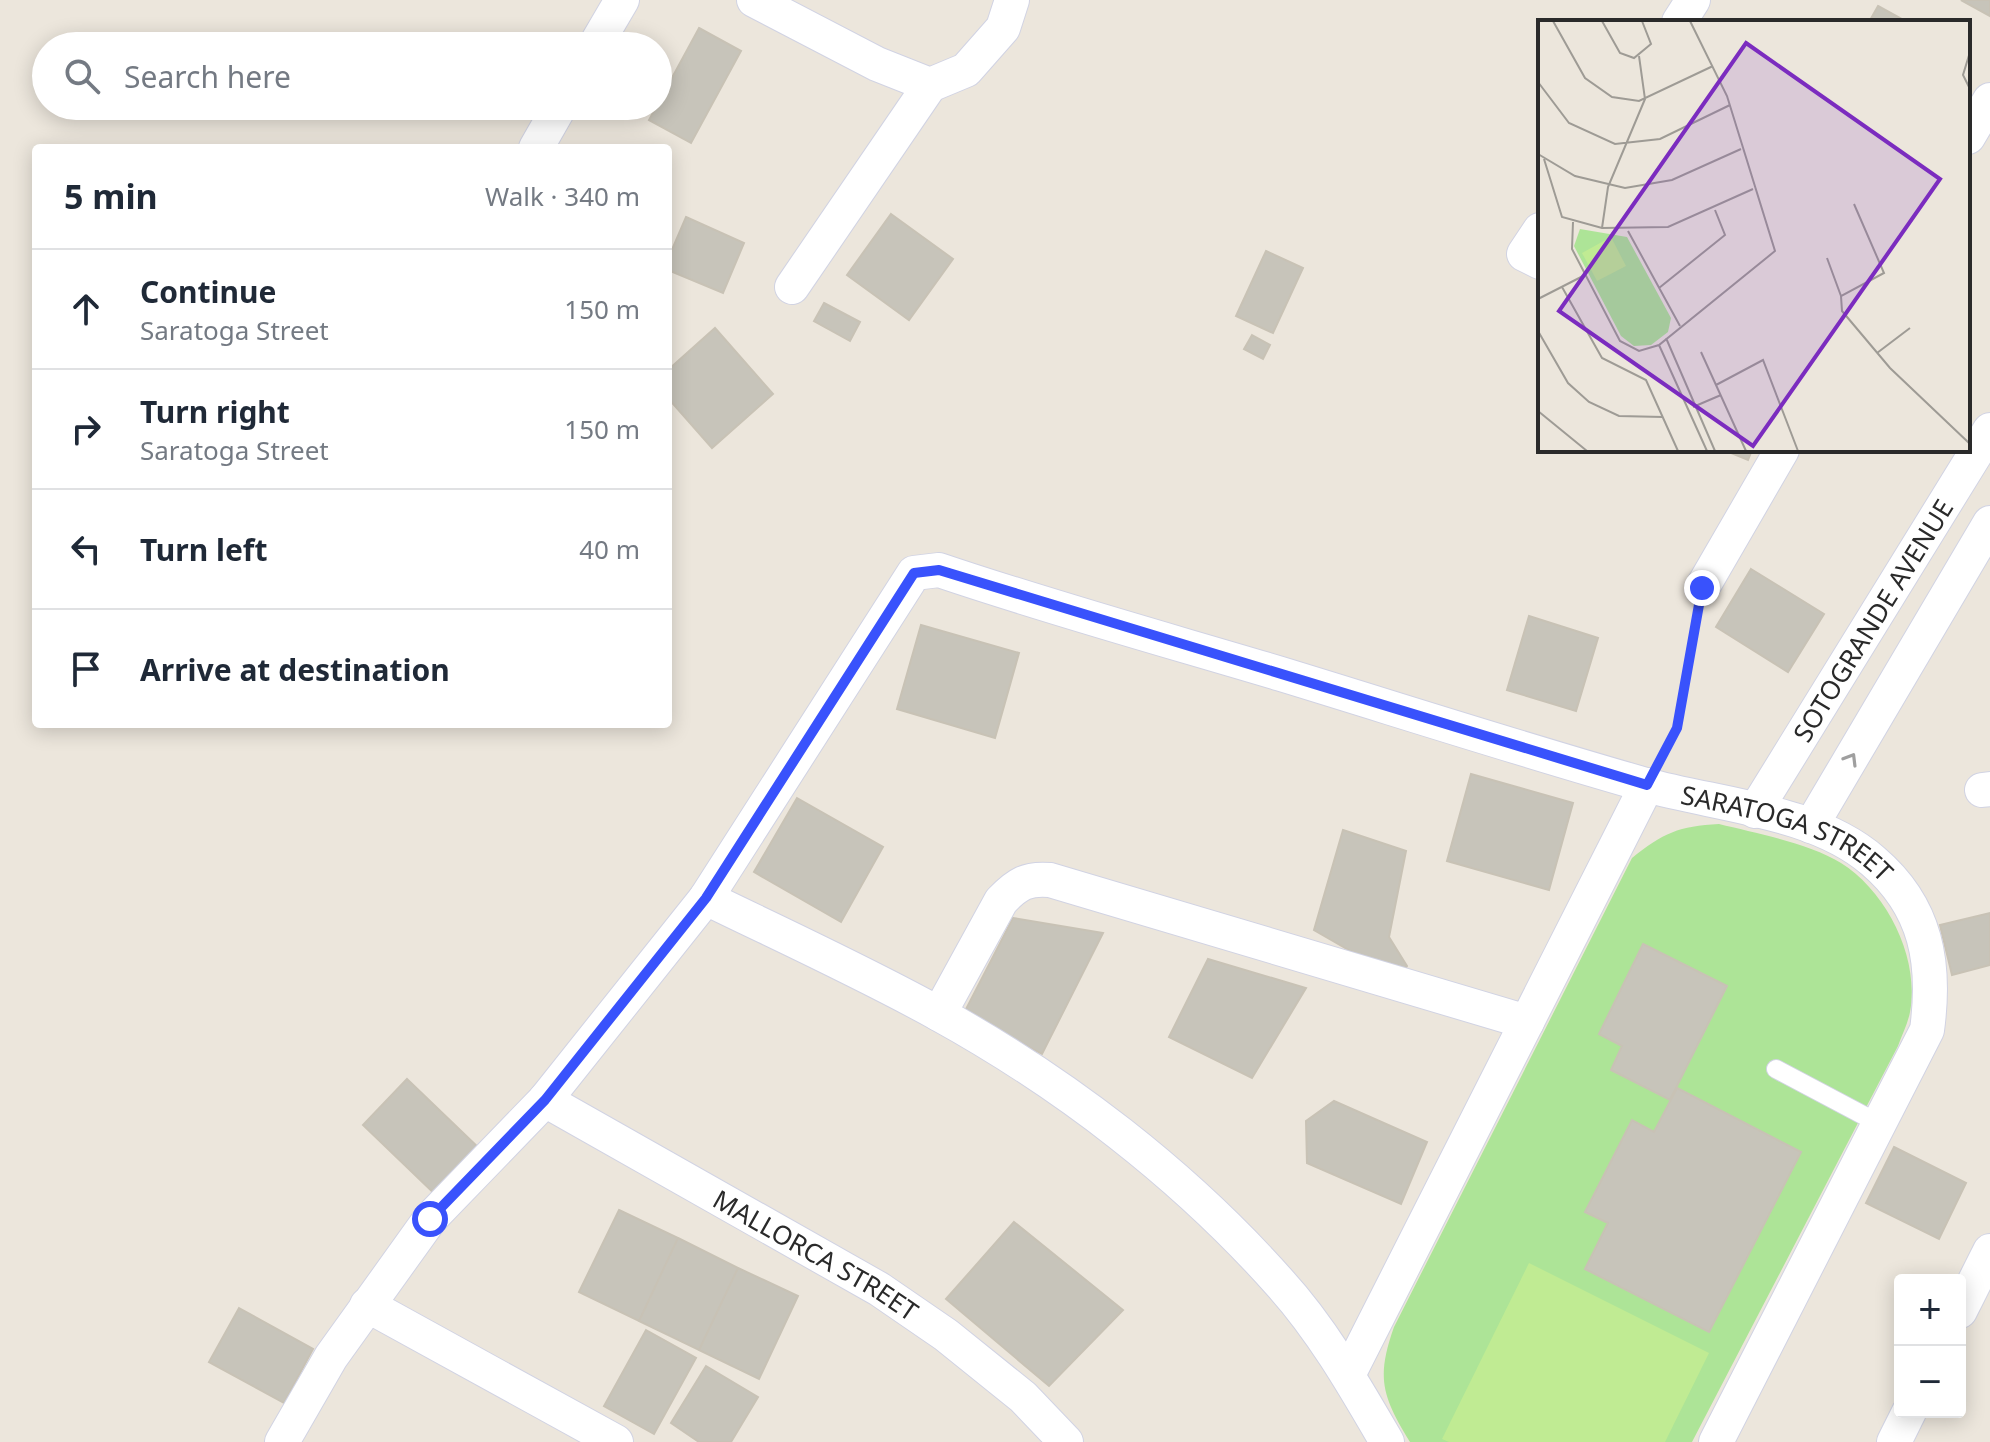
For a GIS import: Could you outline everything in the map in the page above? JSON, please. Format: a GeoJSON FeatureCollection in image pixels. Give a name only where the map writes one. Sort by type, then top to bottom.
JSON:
{"type":"FeatureCollection","features":[{"type":"Feature","properties":{"kind":"street"},"geometry":{"type":"LineString","coordinates":[[603,32],[622,0]]}},
{"type":"Feature","properties":{"kind":"street"},"geometry":{"type":"LineString","coordinates":[[754,0],[877,64],[930,85]]}},
{"type":"Feature","properties":{"kind":"street"},"geometry":{"type":"LineString","coordinates":[[792,287],[930,85],[966,70],[1003,28],[1012,0]]}},
{"type":"Feature","properties":{"kind":"street"},"geometry":{"type":"LineString","coordinates":[[1680,20],[1693,0]]}},
{"type":"Feature","properties":{"kind":"street"},"geometry":{"type":"LineString","coordinates":[[1970,134],[1990,100]]}},
{"type":"Feature","properties":{"kind":"street"},"geometry":{"type":"LineString","coordinates":[[538,144],[552,120]]}},
{"type":"Feature","properties":{"kind":"street"},"geometry":{"type":"LineString","coordinates":[[1538,233],[1524,254],[1538,261]]}},
{"type":"Feature","properties":{"kind":"street"},"geometry":{"type":"LineString","coordinates":[[1970,413],[1990,427]]}},
{"type":"Feature","properties":{"kind":"street","name":"SOTOGRANDE AVENUE"},"geometry":{"type":"LineString","coordinates":[[1755,811],[1990,427]]}},
{"type":"Feature","properties":{"kind":"street"},"geometry":{"type":"LineString","coordinates":[[1702,588],[1781,452]]}},
{"type":"Feature","properties":{"kind":"street","name":"SOTOGRANDE AVENUE"},"geometry":{"type":"LineString","coordinates":[[1811,826],[1990,523]]}},
{"type":"Feature","properties":{"kind":"street","name":"SARATOGA STREET"},"geometry":{"type":"LineString","coordinates":[[282,1442],[331,1357],[430,1219],[545,1100],[706,898],[914,573],[939,570],[1647,785],[1811,826],[1844,839],[1875,862],[1909,902],[1929,947],[1932,992],[1927,1030],[1721,1440]]}},
{"type":"Feature","properties":{"kind":"street"},"geometry":{"type":"LineString","coordinates":[[1348,1375],[1647,785]]}},
{"type":"Feature","properties":{"kind":"street"},"geometry":{"type":"LineString","coordinates":[[939,1014],[1001,901],[1015,886],[1030,878],[1050,880],[1527,1022]]}},
{"type":"Feature","properties":{"kind":"street"},"geometry":{"type":"LineString","coordinates":[[706,898],[939,1014],[1022,1065],[1104,1122],[1188,1190],[1280,1283],[1348,1375],[1387,1442]]}},
{"type":"Feature","properties":{"kind":"street","name":"MALLORCA STREET"},"geometry":{"type":"LineString","coordinates":[[545,1100],[879,1289],[946,1335],[1001,1379],[1066,1442]]}},
{"type":"Feature","properties":{"kind":"street"},"geometry":{"type":"LineString","coordinates":[[1966,1299],[1990,1251]]}},
{"type":"Feature","properties":{"kind":"street"},"geometry":{"type":"LineString","coordinates":[[367,1305],[616,1442]]}},
{"type":"Feature","properties":{"kind":"street"},"geometry":{"type":"LineString","coordinates":[[1894,1442],[1906,1418]]}},
{"type":"Feature","properties":{"kind":"lane"},"geometry":{"type":"LineString","coordinates":[[1776,1069],[1878,1123]]}},
{"type":"Feature","properties":{"kind":"path"},"geometry":{"type":"LineString","coordinates":[[1647,785],[1677,728],[1702,588]]}},
{"type":"Feature","properties":{"kind":"green space"},"geometry":{"type":"Polygon","coordinates":[[[1719,824],[1782,839],[1828,856],[1858,876],[1873,891],[1896,928],[1910,970],[1910,1012],[1898,1046],[1692,1442],[1410,1442],[1393,1412],[1385,1386],[1385,1360],[1394,1327],[1632,858],[1672,832],[1719,824]]]}},
{"type":"Feature","properties":{"kind":"green space"},"geometry":{"type":"Polygon","coordinates":[[[1529,1263],[1709,1353],[1665,1442],[1449,1442],[1442,1439],[1529,1263]]]}},
{"type":"Feature","properties":{"kind":"building"},"geometry":{"type":"Polygon","coordinates":[[[1961,0],[1990,0],[1990,16],[1961,0]]]}},
{"type":"Feature","properties":{"kind":"building"},"geometry":{"type":"Polygon","coordinates":[[[1878,6],[1903,20],[1870,20],[1878,6]]]}},
{"type":"Feature","properties":{"kind":"building"},"geometry":{"type":"Polygon","coordinates":[[[699,28],[741,51],[691,143],[649,120],[672,120],[672,78],[699,28]]]}},
{"type":"Feature","properties":{"kind":"building"},"geometry":{"type":"Polygon","coordinates":[[[891,214],[953,259],[909,320],[847,275],[891,214]]]}},
{"type":"Feature","properties":{"kind":"building"},"geometry":{"type":"Polygon","coordinates":[[[686,217],[744,243],[723,293],[672,272],[672,250],[686,217]]]}},
{"type":"Feature","properties":{"kind":"building"},"geometry":{"type":"Polygon","coordinates":[[[1266,251],[1303,268],[1273,333],[1236,316],[1266,251]]]}},
{"type":"Feature","properties":{"kind":"building"},"geometry":{"type":"Polygon","coordinates":[[[824,303],[860,322],[850,341],[814,321],[824,303]]]}},
{"type":"Feature","properties":{"kind":"building"},"geometry":{"type":"Polygon","coordinates":[[[715,328],[773,394],[712,448],[672,403],[672,366],[715,328]]]}},
{"type":"Feature","properties":{"kind":"building"},"geometry":{"type":"Polygon","coordinates":[[[1252,335],[1270,345],[1263,359],[1244,349],[1252,335]]]}},
{"type":"Feature","properties":{"kind":"building"},"geometry":{"type":"Polygon","coordinates":[[[1729,452],[1751,452],[1748,460],[1729,452]]]}},
{"type":"Feature","properties":{"kind":"building"},"geometry":{"type":"Polygon","coordinates":[[[1751,569],[1824,614],[1788,672],[1716,627],[1751,569]]]}},
{"type":"Feature","properties":{"kind":"building"},"geometry":{"type":"Polygon","coordinates":[[[1529,616],[1598,638],[1576,711],[1507,690],[1529,616]]]}},
{"type":"Feature","properties":{"kind":"building"},"geometry":{"type":"Polygon","coordinates":[[[921,625],[1019,653],[995,738],[897,709],[921,625]]]}},
{"type":"Feature","properties":{"kind":"building"},"geometry":{"type":"Polygon","coordinates":[[[1471,774],[1573,803],[1549,890],[1447,861],[1471,774]]]}},
{"type":"Feature","properties":{"kind":"building"},"geometry":{"type":"Polygon","coordinates":[[[797,798],[883,847],[841,922],[754,872],[797,798]]]}},
{"type":"Feature","properties":{"kind":"building"},"geometry":{"type":"Polygon","coordinates":[[[1343,830],[1406,851],[1389,937],[1407,966],[1399,979],[1314,930],[1343,830]]]}},
{"type":"Feature","properties":{"kind":"building"},"geometry":{"type":"Polygon","coordinates":[[[1990,913],[1990,965],[1952,975],[1940,925],[1990,913]]]}},
{"type":"Feature","properties":{"kind":"building"},"geometry":{"type":"Polygon","coordinates":[[[1013,918],[1103,933],[1042,1054],[964,1013],[1013,918]]]}},
{"type":"Feature","properties":{"kind":"building"},"geometry":{"type":"Polygon","coordinates":[[[1643,944],[1727,986],[1670,1100],[1611,1070],[1622,1046],[1599,1034],[1643,944]]]}},
{"type":"Feature","properties":{"kind":"building"},"geometry":{"type":"Polygon","coordinates":[[[1208,959],[1306,988],[1252,1078],[1169,1037],[1208,959]]]}},
{"type":"Feature","properties":{"kind":"building"},"geometry":{"type":"Polygon","coordinates":[[[407,1079],[482,1151],[438,1197],[363,1125],[407,1079]]]}},
{"type":"Feature","properties":{"kind":"building"},"geometry":{"type":"Polygon","coordinates":[[[1677,1088],[1801,1152],[1709,1332],[1585,1269],[1608,1223],[1585,1212],[1632,1120],[1654,1132],[1677,1088]]]}},
{"type":"Feature","properties":{"kind":"building"},"geometry":{"type":"Polygon","coordinates":[[[1334,1101],[1427,1142],[1401,1204],[1307,1163],[1306,1121],[1334,1101]]]}},
{"type":"Feature","properties":{"kind":"building"},"geometry":{"type":"Polygon","coordinates":[[[1894,1147],[1966,1183],[1939,1239],[1866,1203],[1894,1147]]]}},
{"type":"Feature","properties":{"kind":"building"},"geometry":{"type":"Polygon","coordinates":[[[619,1210],[678,1238],[639,1321],[579,1292],[619,1210]]]}},
{"type":"Feature","properties":{"kind":"building"},"geometry":{"type":"Polygon","coordinates":[[[1014,1222],[1123,1310],[1049,1386],[946,1299],[1014,1222]]]}},
{"type":"Feature","properties":{"kind":"building"},"geometry":{"type":"Polygon","coordinates":[[[678,1238],[738,1268],[699,1350],[639,1321],[678,1238]]]}},
{"type":"Feature","properties":{"kind":"building"},"geometry":{"type":"Polygon","coordinates":[[[738,1268],[798,1296],[759,1379],[699,1350],[738,1268]]]}},
{"type":"Feature","properties":{"kind":"building"},"geometry":{"type":"Polygon","coordinates":[[[239,1308],[313,1349],[284,1403],[209,1362],[239,1308]]]}},
{"type":"Feature","properties":{"kind":"building"},"geometry":{"type":"Polygon","coordinates":[[[646,1330],[696,1358],[654,1434],[604,1406],[646,1330]]]}},
{"type":"Feature","properties":{"kind":"building"},"geometry":{"type":"Polygon","coordinates":[[[706,1366],[758,1397],[731,1442],[699,1442],[671,1423],[706,1366]]]}},
{"type":"Feature","properties":{"kind":"route"},"geometry":{"type":"LineString","coordinates":[[430,1219],[545,1100],[706,898],[790,762],[914,573],[939,570],[1647,785],[1677,728],[1702,588]]}}]}
